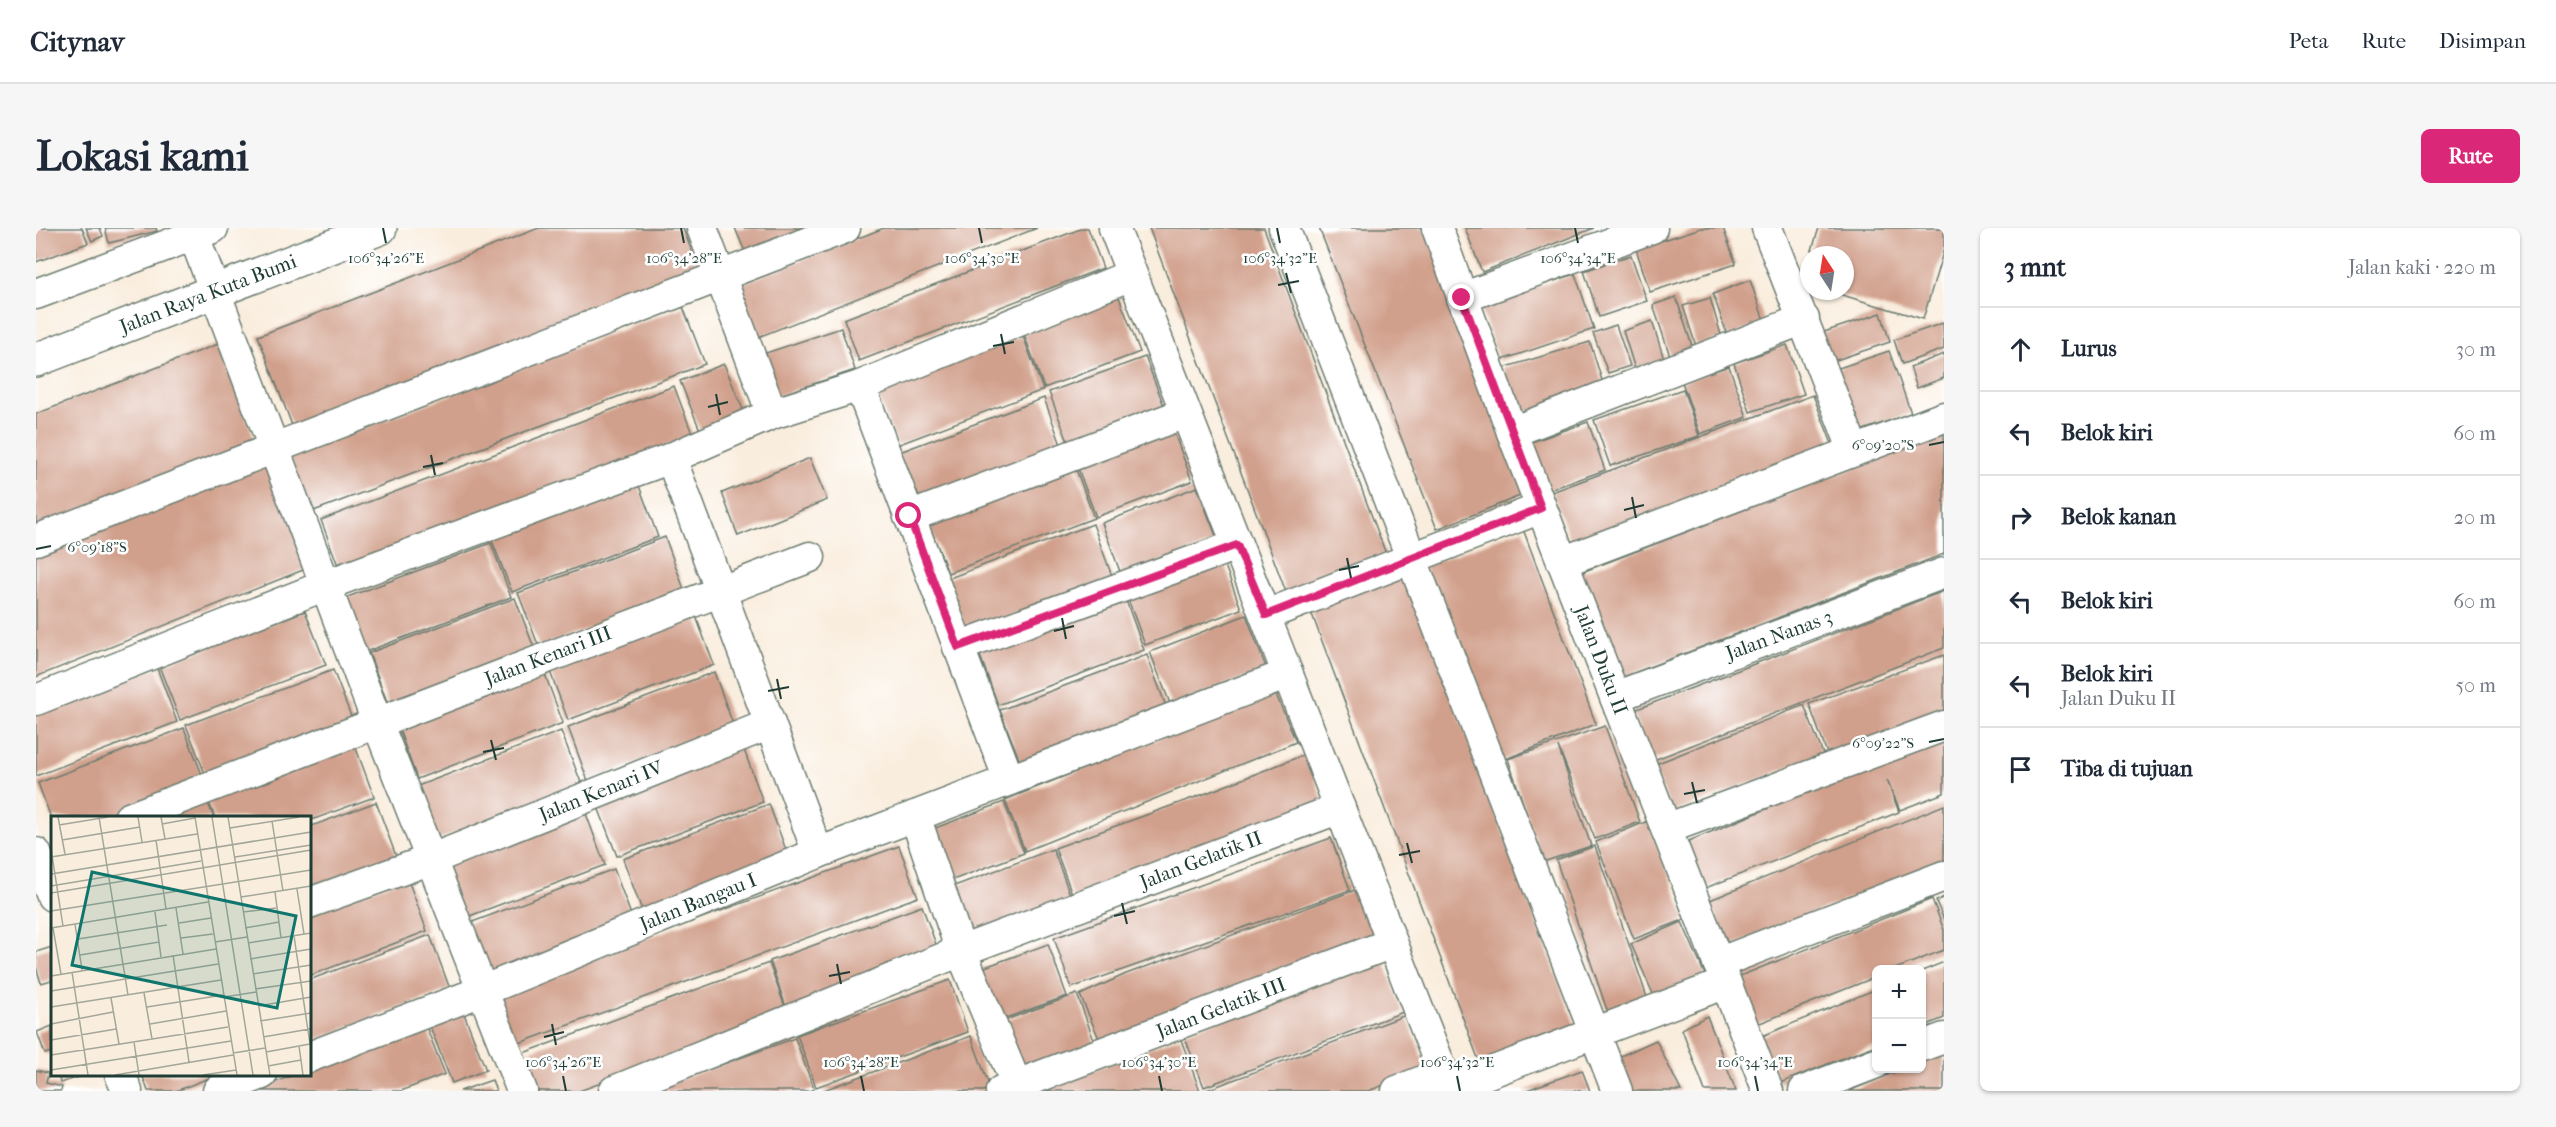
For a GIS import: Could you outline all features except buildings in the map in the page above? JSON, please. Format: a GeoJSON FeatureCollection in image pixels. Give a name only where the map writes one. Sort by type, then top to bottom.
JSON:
{"type":"FeatureCollection","features":[{"type":"Feature","properties":{"kind":"street","name":"Jalan Raya Kuta Bumi"},"geometry":{"type":"LineString","coordinates":[[36,360],[380,228]]}},
{"type":"Feature","properties":{"kind":"street"},"geometry":{"type":"LineString","coordinates":[[702,228],[772,414]]}},
{"type":"Feature","properties":{"kind":"street"},"geometry":{"type":"LineString","coordinates":[[36,540],[845,228]]}},
{"type":"Feature","properties":{"kind":"street"},"geometry":{"type":"LineString","coordinates":[[1114,228],[1447,1084]]}},
{"type":"Feature","properties":{"kind":"street"},"geometry":{"type":"LineString","coordinates":[[1284,228],[1617,1091]]}},
{"type":"Feature","properties":{"kind":"street","name":"Jalan Duku II"},"geometry":{"type":"LineString","coordinates":[[1437,228],[1541,508],[1768,1091]]}},
{"type":"Feature","properties":{"kind":"street"},"geometry":{"type":"LineString","coordinates":[[1462,298],[1652,228]]}},
{"type":"Feature","properties":{"kind":"street"},"geometry":{"type":"LineString","coordinates":[[1767,228],[1854,451]]}},
{"type":"Feature","properties":{"kind":"street"},"geometry":{"type":"LineString","coordinates":[[36,294],[199,230],[214,292],[377,722],[522,1091]]}},
{"type":"Feature","properties":{"kind":"street"},"geometry":{"type":"LineString","coordinates":[[36,700],[326,585],[671,458],[772,414],[860,386],[1131,275]]}},
{"type":"Feature","properties":{"kind":"street"},"geometry":{"type":"LineString","coordinates":[[1512,432],[1804,319]]}},
{"type":"Feature","properties":{"kind":"street"},"geometry":{"type":"LineString","coordinates":[[860,386],[1009,780]]}},
{"type":"Feature","properties":{"kind":"street"},"geometry":{"type":"LineString","coordinates":[[909,516],[1185,413]]}},
{"type":"Feature","properties":{"kind":"street"},"geometry":{"type":"LineString","coordinates":[[1562,562],[1944,417]]}},
{"type":"Feature","properties":{"kind":"street"},"geometry":{"type":"LineString","coordinates":[[671,458],[818,853]]}},
{"type":"Feature","properties":{"kind":"street"},"geometry":{"type":"LineString","coordinates":[[1266,615],[1541,508]]}},
{"type":"Feature","properties":{"kind":"street"},"geometry":{"type":"LineString","coordinates":[[958,647],[1237,545]]}},
{"type":"Feature","properties":{"kind":"street","name":"Jalan Kenari III"},"geometry":{"type":"LineString","coordinates":[[134,816],[810,557]]}},
{"type":"Feature","properties":{"kind":"street","name":"Jalan Nanas 3"},"geometry":{"type":"LineString","coordinates":[[1615,697],[1944,573]]}},
{"type":"Feature","properties":{"kind":"street","name":"Jalan Bangau I"},"geometry":{"type":"LineString","coordinates":[[310,1057],[482,991],[818,853],[1288,674]]}},
{"type":"Feature","properties":{"kind":"street","name":"Jalan Kenari IV"},"geometry":{"type":"LineString","coordinates":[[310,903],[432,859],[770,724]]}},
{"type":"Feature","properties":{"kind":"street"},"geometry":{"type":"LineString","coordinates":[[1666,829],[1944,726]]}},
{"type":"Feature","properties":{"kind":"street","name":"Jalan Gelatik II"},"geometry":{"type":"LineString","coordinates":[[614,1091],[961,951],[1340,808]]}},
{"type":"Feature","properties":{"kind":"street"},"geometry":{"type":"LineString","coordinates":[[915,816],[961,951],[1012,1089]]}},
{"type":"Feature","properties":{"kind":"street"},"geometry":{"type":"LineString","coordinates":[[51,848],[36,853],[51,893]]}},
{"type":"Feature","properties":{"kind":"street"},"geometry":{"type":"LineString","coordinates":[[1398,1091],[1447,1084],[1594,1031],[1944,876]]}},
{"type":"Feature","properties":{"kind":"street","name":"Jalan Gelatik III"},"geometry":{"type":"LineString","coordinates":[[1012,1089],[1392,943]]}},
{"type":"Feature","properties":{"kind":"street"},"geometry":{"type":"LineString","coordinates":[[1926,1045],[1944,1038]]}},
{"type":"Feature","properties":{"kind":"street"},"geometry":{"type":"LineString","coordinates":[[1804,1091],[1872,1065]]}},
{"type":"Feature","properties":{"kind":"street"},"geometry":{"type":"LineString","coordinates":[[121,1076],[127,1091]]}},
{"type":"Feature","properties":{"kind":"street"},"geometry":{"type":"LineString","coordinates":[[218,1091],[257,1076]]}},
{"type":"Feature","properties":{"kind":"route"},"geometry":{"type":"LineString","coordinates":[[909,516],[958,647],[1237,545],[1266,615],[1541,508],[1462,298]]}}]}
